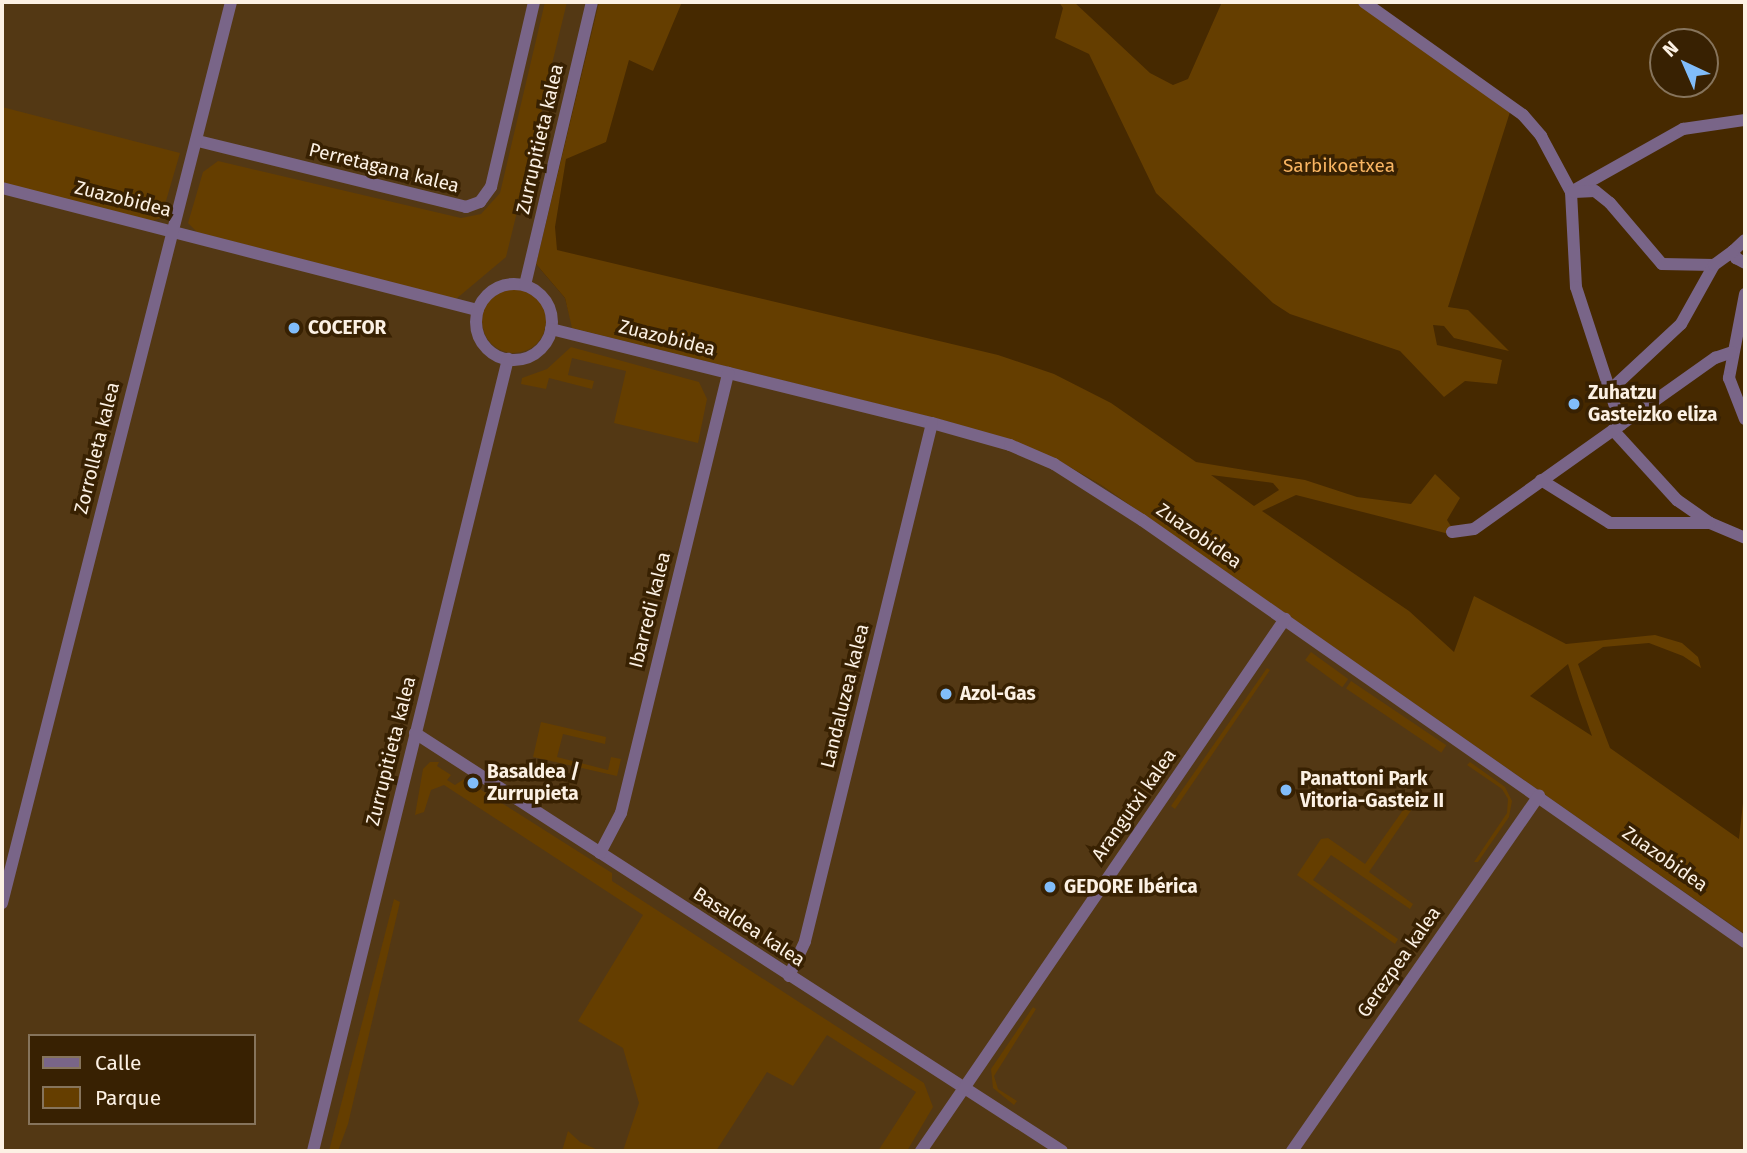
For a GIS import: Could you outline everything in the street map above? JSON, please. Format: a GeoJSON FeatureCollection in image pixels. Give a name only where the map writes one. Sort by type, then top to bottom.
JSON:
{"type":"FeatureCollection","features":[{"type":"Feature","properties":{"kind":"street","name":"Zorrolleta kalea"},"geometry":{"type":"LineString","coordinates":[[2,903],[172,232],[198,141],[231,2]]}},
{"type":"Feature","properties":{"kind":"street","name":"Perretagana kalea"},"geometry":{"type":"LineString","coordinates":[[198,141],[466,207],[480,202],[491,187],[534,2]]}},
{"type":"Feature","properties":{"kind":"street","name":"Zurrupitieta kalea"},"geometry":{"type":"LineString","coordinates":[[525,285],[592,2]]}},
{"type":"Feature","properties":{"kind":"street"},"geometry":{"type":"LineString","coordinates":[[1363,2],[1523,115],[1541,136],[1570,192],[1576,287],[1617,428],[1677,500],[1710,523],[1745,538]]}},
{"type":"Feature","properties":{"kind":"street"},"geometry":{"type":"LineString","coordinates":[[1570,192],[1683,130],[1727,127],[1745,120]]}},
{"type":"Feature","properties":{"kind":"street","name":"Zuazobidea"},"geometry":{"type":"LineString","coordinates":[[2,188],[478,310]]}},
{"type":"Feature","properties":{"kind":"street"},"geometry":{"type":"LineString","coordinates":[[1570,192],[1595,191],[1610,202],[1662,264],[1714,265]]}},
{"type":"Feature","properties":{"kind":"street"},"geometry":{"type":"LineString","coordinates":[[1608,392],[1681,324],[1714,265],[1745,240]]}},
{"type":"Feature","properties":{"kind":"street"},"geometry":{"type":"LineString","coordinates":[[1733,251],[1736,258],[1745,262]]}},
{"type":"Feature","properties":{"kind":"street"},"geometry":{"type":"LineString","coordinates":[[525,285],[547,302],[551,329],[536,353],[508,359],[484,345],[477,329],[478,310],[491,291],[525,285]]}},
{"type":"Feature","properties":{"kind":"street"},"geometry":{"type":"LineString","coordinates":[[1745,294],[1732,352],[1730,379],[1745,419]]}},
{"type":"Feature","properties":{"kind":"street","name":"Zuazobidea"},"geometry":{"type":"LineString","coordinates":[[551,329],[932,423],[1010,445],[1054,464],[1539,794],[1745,942]]}},
{"type":"Feature","properties":{"kind":"street"},"geometry":{"type":"LineString","coordinates":[[1452,532],[1474,528],[1714,358],[1732,352]]}},
{"type":"Feature","properties":{"kind":"street","name":"Zurrupitieta kalea"},"geometry":{"type":"LineString","coordinates":[[313,1151],[508,359]]}},
{"type":"Feature","properties":{"kind":"street","name":"Ibarredi kalea"},"geometry":{"type":"LineString","coordinates":[[600,853],[621,813],[728,373]]}},
{"type":"Feature","properties":{"kind":"street","name":"Landaluzea kalea"},"geometry":{"type":"LineString","coordinates":[[789,976],[805,941],[932,423]]}},
{"type":"Feature","properties":{"kind":"street"},"geometry":{"type":"LineString","coordinates":[[1541,480],[1610,523],[1710,523]]}},
{"type":"Feature","properties":{"kind":"street","name":"Arangutxi kalea"},"geometry":{"type":"LineString","coordinates":[[921,1151],[962,1087],[1285,620]]}},
{"type":"Feature","properties":{"kind":"street","name":"Basaldea kalea"},"geometry":{"type":"LineString","coordinates":[[415,733],[1062,1151]]}},
{"type":"Feature","properties":{"kind":"street","name":"Gerezpea kalea"},"geometry":{"type":"LineString","coordinates":[[1292,1151],[1539,794]]}},
{"type":"Feature","properties":{"kind":"shaded area"},"geometry":{"type":"Polygon","coordinates":[[[2,2],[599,2],[536,264],[565,298],[573,328],[950,422],[1061,462],[1101,485],[1731,921],[1745,934],[1745,1151],[2,1151],[2,2]]]}},
{"type":"Feature","properties":{"kind":"green space"},"geometry":{"type":"Polygon","coordinates":[[[545,2],[567,2],[552,64],[558,72],[555,89],[546,94],[506,257],[456,299],[197,232],[188,223],[203,172],[218,161],[461,218],[481,214],[500,193],[545,2]]]}},
{"type":"Feature","properties":{"kind":"green space"},"geometry":{"type":"Polygon","coordinates":[[[599,2],[682,2],[653,71],[629,60],[606,142],[566,159],[555,227],[557,250],[998,355],[1054,374],[1111,403],[1196,462],[1305,480],[1357,497],[1411,504],[1435,474],[1460,498],[1447,520],[1457,536],[1296,495],[1262,511],[1409,611],[1454,652],[1474,596],[1566,644],[1655,635],[1682,643],[1698,657],[1701,668],[1683,656],[1649,643],[1603,647],[1578,664],[1610,748],[1739,839],[1745,785],[1745,934],[1101,485],[1061,462],[950,422],[572,328],[565,298],[536,264],[599,2]],[[1211,475],[1254,506],[1279,490],[1273,483],[1211,475]],[[1568,664],[1530,696],[1592,736],[1579,699],[1568,664]]]}},
{"type":"Feature","properties":{"kind":"green space","name":"Sarbikoetxea"},"geometry":{"type":"Polygon","coordinates":[[[1059,2],[1074,2],[1150,73],[1173,85],[1188,79],[1222,2],[1357,2],[1510,112],[1448,307],[1468,310],[1509,351],[1454,338],[1444,326],[1433,325],[1437,345],[1502,360],[1497,384],[1465,381],[1444,397],[1400,351],[1290,314],[1273,303],[1156,193],[1089,54],[1055,38],[1063,8],[1059,2]]]}},
{"type":"Feature","properties":{"kind":"green space"},"geometry":{"type":"Polygon","coordinates":[[[2,107],[180,153],[161,218],[152,221],[2,183],[2,107]]]}},
{"type":"Feature","properties":{"kind":"green space"},"geometry":{"type":"Polygon","coordinates":[[[514,289],[532,295],[540,303],[546,321],[540,339],[532,347],[514,353],[496,347],[488,339],[482,321],[488,303],[496,295],[514,289]]]}},
{"type":"Feature","properties":{"kind":"green space"},"geometry":{"type":"Polygon","coordinates":[[[571,347],[699,382],[707,399],[698,443],[614,423],[626,371],[572,358],[568,375],[594,381],[592,389],[549,378],[546,389],[521,384],[522,378],[547,369],[571,347]]]}},
{"type":"Feature","properties":{"kind":"green space"},"geometry":{"type":"Polygon","coordinates":[[[1311,652],[1348,679],[1342,687],[1305,660],[1311,652]]]}},
{"type":"Feature","properties":{"kind":"green space"},"geometry":{"type":"Polygon","coordinates":[[[1267,668],[1270,670],[1175,809],[1171,806],[1267,668]]]}},
{"type":"Feature","properties":{"kind":"green space"},"geometry":{"type":"Polygon","coordinates":[[[1351,681],[1446,745],[1441,753],[1346,688],[1351,681]]]}},
{"type":"Feature","properties":{"kind":"green space"},"geometry":{"type":"Polygon","coordinates":[[[541,722],[606,737],[605,744],[563,734],[557,757],[608,770],[611,757],[621,759],[617,776],[533,757],[541,722]]]}},
{"type":"Feature","properties":{"kind":"green space"},"geometry":{"type":"Polygon","coordinates":[[[430,762],[439,762],[437,766],[451,775],[447,780],[455,785],[464,779],[612,873],[612,881],[924,1083],[933,1107],[907,1151],[878,1151],[916,1092],[827,1035],[793,1086],[767,1072],[716,1151],[623,1151],[639,1103],[623,1048],[578,1021],[643,915],[444,785],[431,790],[424,812],[415,815],[423,769],[430,762]]]}},
{"type":"Feature","properties":{"kind":"green space"},"geometry":{"type":"Polygon","coordinates":[[[1470,762],[1505,787],[1512,801],[1509,817],[1478,862],[1474,862],[1507,813],[1508,799],[1502,789],[1467,765],[1470,762]]]}},
{"type":"Feature","properties":{"kind":"green space"},"geometry":{"type":"Polygon","coordinates":[[[1423,793],[1369,872],[1413,904],[1410,909],[1331,855],[1313,880],[1398,939],[1395,944],[1297,875],[1321,839],[1328,838],[1365,864],[1408,803],[1423,793]]]}},
{"type":"Feature","properties":{"kind":"green space"},"geometry":{"type":"Polygon","coordinates":[[[394,899],[400,902],[348,1124],[338,1151],[329,1151],[394,899]]]}},
{"type":"Feature","properties":{"kind":"green space"},"geometry":{"type":"Polygon","coordinates":[[[1033,1007],[1036,1009],[994,1076],[998,1089],[1017,1101],[1014,1105],[993,1088],[991,1069],[1033,1007]]]}},
{"type":"Feature","properties":{"kind":"green space"},"geometry":{"type":"Polygon","coordinates":[[[568,1131],[580,1142],[600,1151],[562,1151],[568,1131]]]}},
{"type":"Feature","properties":{"kind":"place","name":"COCEFOR"},"geometry":{"type":"Point","coordinates":[294,328]}},
{"type":"Feature","properties":{"kind":"place","name":"Zuhatzu Gasteizko eliza"},"geometry":{"type":"Point","coordinates":[1574,404]}},
{"type":"Feature","properties":{"kind":"place","name":"Azol-Gas"},"geometry":{"type":"Point","coordinates":[946,694]}},
{"type":"Feature","properties":{"kind":"place","name":"Basaldea / Zurrupieta"},"geometry":{"type":"Point","coordinates":[473,783]}},
{"type":"Feature","properties":{"kind":"place","name":"Panattoni Park Vitoria-Gasteiz II"},"geometry":{"type":"Point","coordinates":[1286,790]}},
{"type":"Feature","properties":{"kind":"place","name":"GEDORE Ibérica"},"geometry":{"type":"Point","coordinates":[1050,887]}}]}
